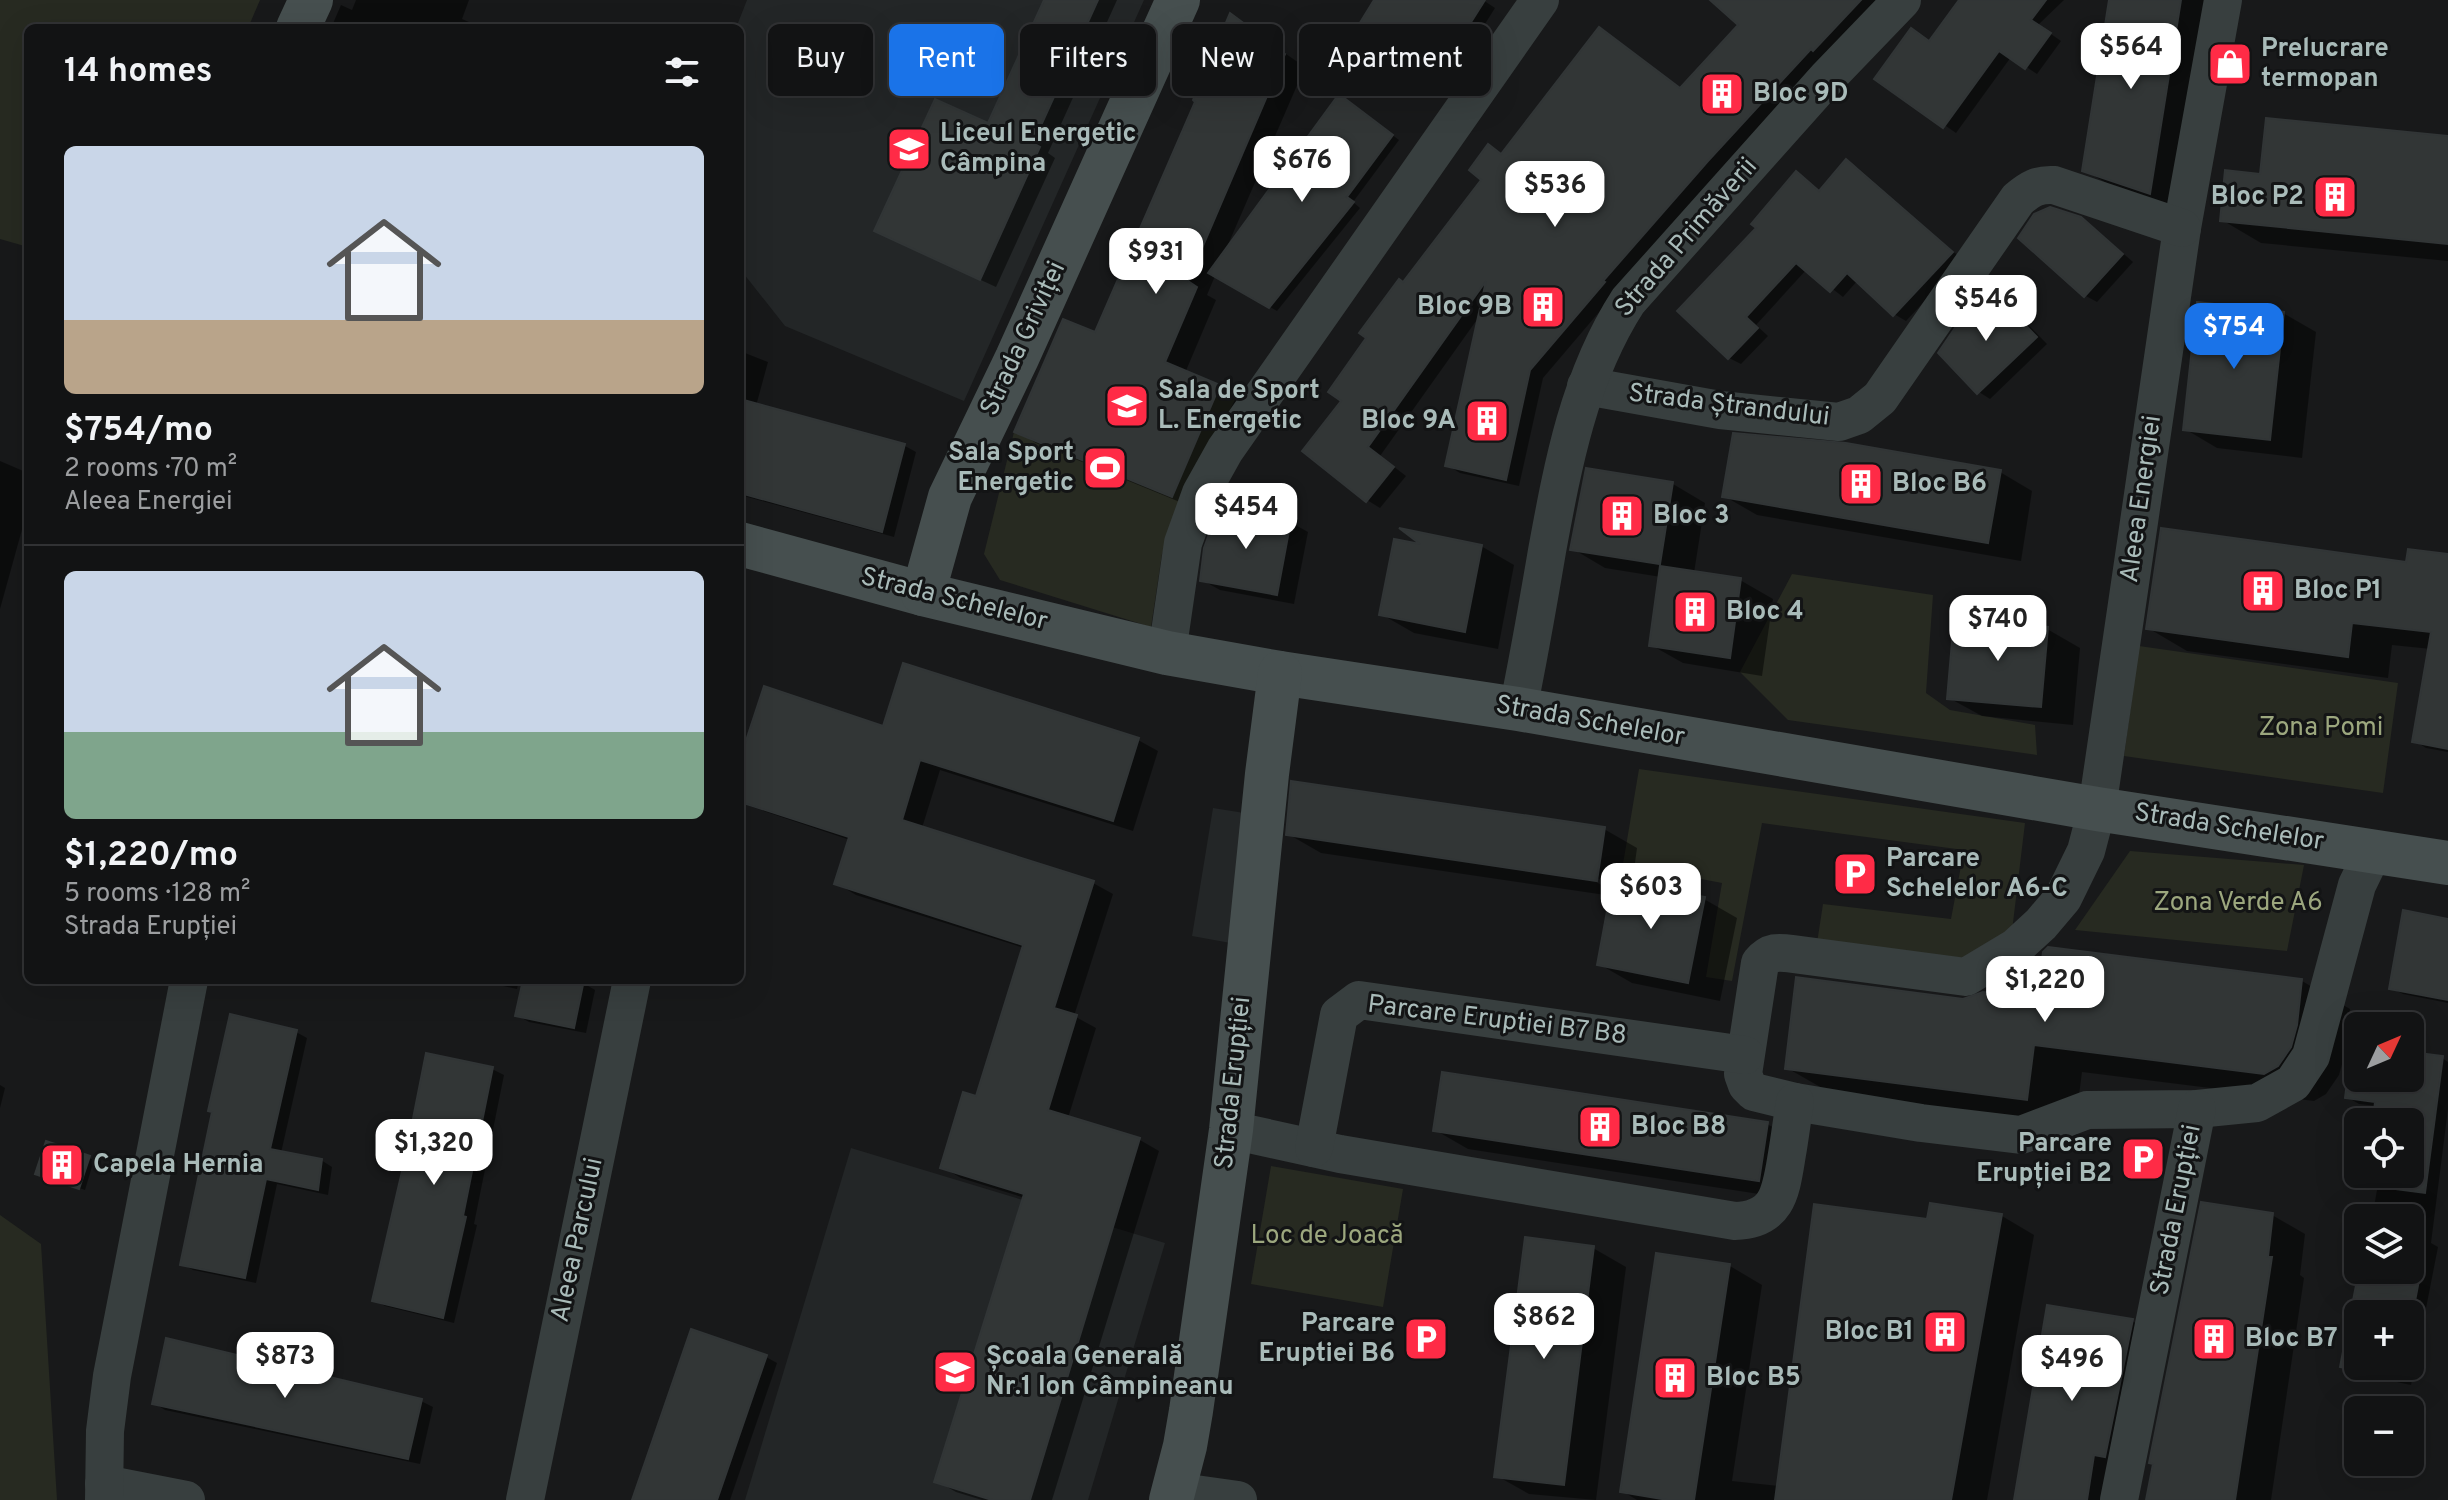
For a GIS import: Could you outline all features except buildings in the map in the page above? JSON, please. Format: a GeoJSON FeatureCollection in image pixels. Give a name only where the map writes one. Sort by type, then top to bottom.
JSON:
{"type":"FeatureCollection","features":[{"type":"Feature","properties":{"kind":"main road"},"geometry":{"type":"LineString","coordinates":[[300,24],[311,0]]}},
{"type":"Feature","properties":{"kind":"main road","name":"Strada Griviței"},"geometry":{"type":"LineString","coordinates":[[923,594],[950,497],[1017,358],[1178,0]]}},
{"type":"Feature","properties":{"kind":"main road","name":"Strada Schelelor"},"geometry":{"type":"LineString","coordinates":[[744,545],[923,594],[1167,653],[1518,709],[2097,809],[2448,863]]}},
{"type":"Feature","properties":{"kind":"main road","name":"Strada Erupției"},"geometry":{"type":"LineString","coordinates":[[1172,1496],[1191,1411],[1231,1130],[1280,673]]}},
{"type":"Feature","properties":{"kind":"street"},"geometry":{"type":"LineString","coordinates":[[1167,653],[1183,543],[1201,493],[1225,450],[1540,0]]}},
{"type":"Feature","properties":{"kind":"street","name":"Strada Primăverii"},"geometry":{"type":"LineString","coordinates":[[1518,709],[1563,459],[1607,333],[1628,301],[1816,90],[1902,0]]}},
{"type":"Feature","properties":{"kind":"street","name":"Aleea Energiei"},"geometry":{"type":"LineString","coordinates":[[1745,1055],[1760,963],[1766,955],[1773,952],[1793,954],[1966,977],[2016,947],[2041,924],[2063,898],[2086,851],[2097,809],[2182,228],[2223,0]]}},
{"type":"Feature","properties":{"kind":"street","name":"Strada Ștrandului"},"geometry":{"type":"LineString","coordinates":[[1586,386],[1720,410],[1839,422],[1859,415],[1880,398],[2018,199],[2029,190],[2041,184],[2054,185],[2182,228]]}},
{"type":"Feature","properties":{"kind":"street"},"geometry":{"type":"LineString","coordinates":[[1745,1055],[1743,1074],[1754,1092],[1921,1123],[2021,1135],[2087,1110],[2197,1109],[2257,1103],[2293,1083],[2311,1056],[2357,885],[2374,850]]}},
{"type":"Feature","properties":{"kind":"street"},"geometry":{"type":"LineString","coordinates":[[186,1500],[104,1492],[105,1431],[112,1376],[188,984]]}},
{"type":"Feature","properties":{"kind":"street","name":"Aleea Parcului"},"geometry":{"type":"LineString","coordinates":[[525,1500],[631,984]]}},
{"type":"Feature","properties":{"kind":"street","name":"Parcare Eruptiei B7 B8"},"geometry":{"type":"LineString","coordinates":[[1314,1148],[1339,1015],[1359,1000],[1745,1055]]}},
{"type":"Feature","properties":{"kind":"street"},"geometry":{"type":"LineString","coordinates":[[1231,1130],[1314,1148],[1735,1221],[1752,1221],[1768,1211],[1777,1200],[1795,1102]]}},
{"type":"Feature","properties":{"kind":"street","name":"Strada Erupției"},"geometry":{"type":"LineString","coordinates":[[2119,1500],[2197,1109]]}},
{"type":"Feature","properties":{"kind":"street","name":"Strada Erupției"},"geometry":{"type":"LineString","coordinates":[[1172,1496],[1238,1500]]}},
{"type":"Feature","properties":{"kind":"shaded area","name":"Liceul Energetic Câmpina"},"geometry":{"type":"Polygon","coordinates":[[[747,0],[1144,0],[1133,24],[1020,24],[1020,96],[1101,96],[964,401],[785,326],[744,274],[744,24],[738,24],[747,0]]]}},
{"type":"Feature","properties":{"kind":"shaded area"},"geometry":{"type":"Polygon","coordinates":[[[1213,808],[1257,815],[1236,944],[1192,936],[1213,808]]]}},
{"type":"Feature","properties":{"kind":"shaded area","name":"Școala Generală Nr.1 Ion Câmpineanu"},"geometry":{"type":"Polygon","coordinates":[[[851,1148],[1165,1243],[1088,1500],[745,1500],[851,1148]]]}},
{"type":"Feature","properties":{"kind":"green space"},"geometry":{"type":"Polygon","coordinates":[[[0,0],[260,0],[250,24],[24,24],[24,246],[0,239],[0,0]]]}},
{"type":"Feature","properties":{"kind":"green space","name":"Sala Sport Energetic"},"geometry":{"type":"Polygon","coordinates":[[[1063,319],[1238,393],[1162,554],[1151,627],[1000,580],[984,554],[1014,432],[1063,319]]]}},
{"type":"Feature","properties":{"kind":"green space"},"geometry":{"type":"Polygon","coordinates":[[[1792,574],[1933,595],[1926,693],[1950,710],[2035,725],[2037,755],[1788,720],[1740,672],[1792,574]]]}},
{"type":"Feature","properties":{"kind":"green space","name":"Zona Pomi"},"geometry":{"type":"Polygon","coordinates":[[[2139,646],[2398,683],[2383,793],[2124,756],[2139,646]]]}},
{"type":"Feature","properties":{"kind":"green space"},"geometry":{"type":"Polygon","coordinates":[[[1639,769],[2025,823],[2012,931],[1977,963],[1817,943],[1823,904],[1951,919],[1964,850],[1762,823],[1732,981],[1706,977],[1722,883],[1623,864],[1639,769]]]}},
{"type":"Feature","properties":{"kind":"green space","name":"Zona Verde A6"},"geometry":{"type":"Polygon","coordinates":[[[2130,851],[2304,865],[2287,951],[2075,930],[2130,851]]]}},
{"type":"Feature","properties":{"kind":"green space","name":"Loc de Joacă"},"geometry":{"type":"Polygon","coordinates":[[[1271,1166],[1403,1189],[1383,1307],[1251,1284],[1271,1166]]]}},
{"type":"Feature","properties":{"kind":"green space"},"geometry":{"type":"Polygon","coordinates":[[[0,1215],[41,1244],[57,1500],[0,1500],[0,1215]]]}},
{"type":"Feature","properties":{"kind":"place","name":"Prelucrare termopan"},"geometry":{"type":"Point","coordinates":[2230,64]}},
{"type":"Feature","properties":{"kind":"place","name":"Bloc 9D"},"geometry":{"type":"Point","coordinates":[1722,94]}},
{"type":"Feature","properties":{"kind":"place","name":"Liceul Energetic Câmpina"},"geometry":{"type":"Point","coordinates":[909,149]}},
{"type":"Feature","properties":{"kind":"place","name":"Bloc P2"},"geometry":{"type":"Point","coordinates":[2335,197]}},
{"type":"Feature","properties":{"kind":"place","name":"Bloc 9B"},"geometry":{"type":"Point","coordinates":[1543,307]}},
{"type":"Feature","properties":{"kind":"place","name":"Sala de Sport L. Energetic"},"geometry":{"type":"Point","coordinates":[1127,406]}},
{"type":"Feature","properties":{"kind":"place","name":"Bloc 9A"},"geometry":{"type":"Point","coordinates":[1487,421]}},
{"type":"Feature","properties":{"kind":"place","name":"Sala Sport Energetic"},"geometry":{"type":"Point","coordinates":[1105,468]}},
{"type":"Feature","properties":{"kind":"place","name":"Bloc B6"},"geometry":{"type":"Point","coordinates":[1861,484]}},
{"type":"Feature","properties":{"kind":"place","name":"Bloc 3"},"geometry":{"type":"Point","coordinates":[1622,516]}},
{"type":"Feature","properties":{"kind":"place","name":"Bloc P1"},"geometry":{"type":"Point","coordinates":[2263,591]}},
{"type":"Feature","properties":{"kind":"place","name":"Bloc 4"},"geometry":{"type":"Point","coordinates":[1695,612]}},
{"type":"Feature","properties":{"kind":"place","name":"Parcare Schelelor A6-C"},"geometry":{"type":"Point","coordinates":[1855,874]}},
{"type":"Feature","properties":{"kind":"place","name":"Bloc B8"},"geometry":{"type":"Point","coordinates":[1600,1127]}},
{"type":"Feature","properties":{"kind":"place","name":"Parcare Erupției B2"},"geometry":{"type":"Point","coordinates":[2143,1159]}},
{"type":"Feature","properties":{"kind":"place","name":"Capela Hernia"},"geometry":{"type":"Point","coordinates":[62,1165]}},
{"type":"Feature","properties":{"kind":"place","name":"Bloc B1"},"geometry":{"type":"Point","coordinates":[1945,1332]}},
{"type":"Feature","properties":{"kind":"place","name":"Parcare Eruptiei B6"},"geometry":{"type":"Point","coordinates":[1426,1339]}},
{"type":"Feature","properties":{"kind":"place","name":"Bloc B7"},"geometry":{"type":"Point","coordinates":[2214,1339]}},
{"type":"Feature","properties":{"kind":"place","name":"Școala Generală Nr.1 Ion Câmpineanu"},"geometry":{"type":"Point","coordinates":[955,1372]}},
{"type":"Feature","properties":{"kind":"place","name":"Bloc B5"},"geometry":{"type":"Point","coordinates":[1675,1378]}}]}
